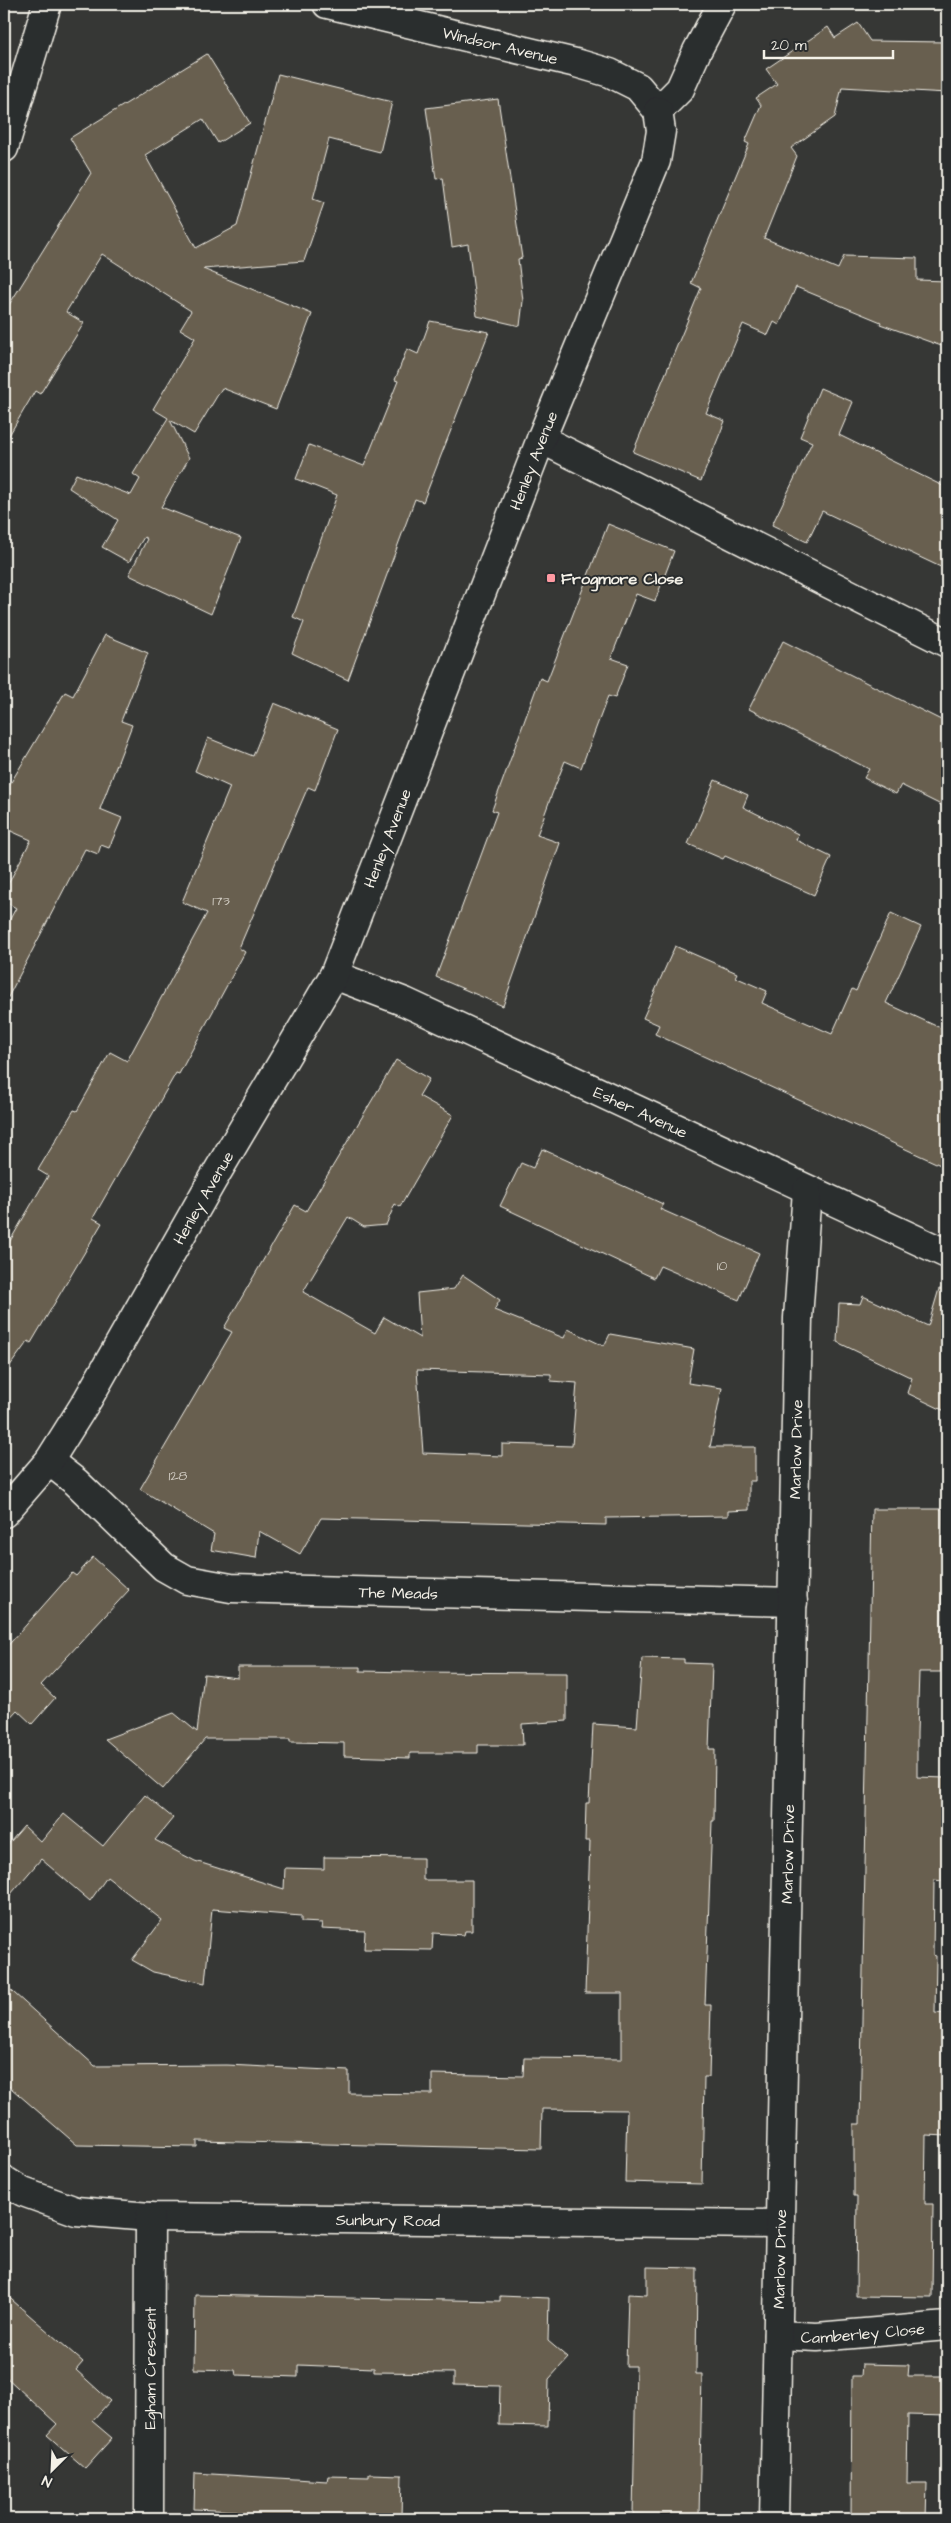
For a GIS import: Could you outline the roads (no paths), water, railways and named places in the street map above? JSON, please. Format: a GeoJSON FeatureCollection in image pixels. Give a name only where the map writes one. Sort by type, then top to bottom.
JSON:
{"type":"FeatureCollection","features":[{"type":"Feature","properties":{"kind":"street"},"geometry":{"type":"LineString","coordinates":[[4,148],[47,4]]}},
{"type":"Feature","properties":{"kind":"street","name":"Windsor Avenue"},"geometry":{"type":"LineString","coordinates":[[327,4],[576,63],[610,73],[638,87],[658,111]]}},
{"type":"Feature","properties":{"kind":"street"},"geometry":{"type":"LineString","coordinates":[[658,111],[680,89],[696,51],[722,4]]}},
{"type":"Feature","properties":{"kind":"street","name":"Henley Avenue"},"geometry":{"type":"LineString","coordinates":[[4,1513],[49,1461],[88,1399],[212,1181],[334,975],[541,439],[656,161],[661,131],[658,111]]}},
{"type":"Feature","properties":{"kind":"street"},"geometry":{"type":"LineString","coordinates":[[541,439],[947,643]]}},
{"type":"Feature","properties":{"kind":"street","name":"Esher Avenue"},"geometry":{"type":"LineString","coordinates":[[334,975],[405,1002],[947,1254]]}},
{"type":"Feature","properties":{"kind":"street","name":"Marlow Drive"},"geometry":{"type":"LineString","coordinates":[[774,2519],[798,1318],[807,1190]]}},
{"type":"Feature","properties":{"kind":"street","name":"The Meads"},"geometry":{"type":"LineString","coordinates":[[49,1461],[76,1482],[164,1567],[187,1580],[231,1588],[793,1602]]}},
{"type":"Feature","properties":{"kind":"street","name":"Sunbury Road"},"geometry":{"type":"LineString","coordinates":[[4,2180],[23,2192],[76,2211],[150,2217],[779,2224]]}},
{"type":"Feature","properties":{"kind":"street","name":"Egham Crescent"},"geometry":{"type":"LineString","coordinates":[[149,2519],[150,2217]]}},
{"type":"Feature","properties":{"kind":"street","name":"Camberley Close"},"geometry":{"type":"LineString","coordinates":[[778,2335],[818,2336],[947,2326]]}},
{"type":"Feature","properties":{"kind":"place","name":"Frogmore Close"},"geometry":{"type":"Point","coordinates":[551,578]}}]}
